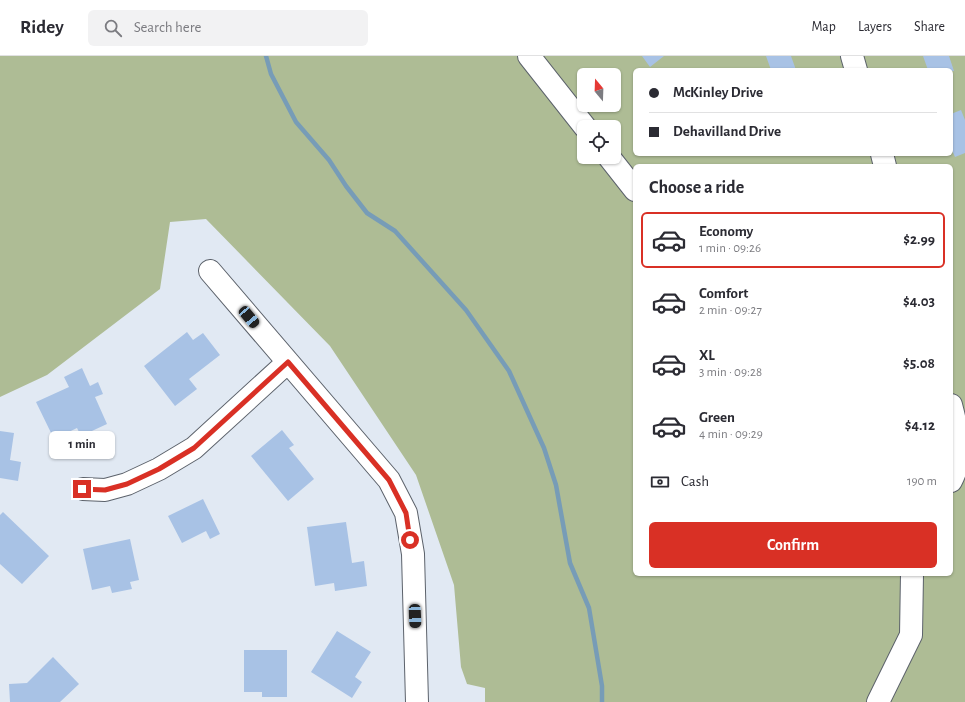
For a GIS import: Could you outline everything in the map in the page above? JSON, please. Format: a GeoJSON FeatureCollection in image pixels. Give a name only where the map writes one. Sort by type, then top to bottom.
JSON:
{"type":"FeatureCollection","features":[{"type":"Feature","properties":{"kind":"street"},"geometry":{"type":"LineString","coordinates":[[529,56],[579,120]]}},
{"type":"Feature","properties":{"kind":"street"},"geometry":{"type":"LineString","coordinates":[[852,56],[855,68]]}},
{"type":"Feature","properties":{"kind":"street"},"geometry":{"type":"LineString","coordinates":[[615,164],[633,187]]}},
{"type":"Feature","properties":{"kind":"street"},"geometry":{"type":"LineString","coordinates":[[210,271],[389,480],[406,513],[413,554],[417,702]]}},
{"type":"Feature","properties":{"kind":"street"},"geometry":{"type":"LineString","coordinates":[[82,489],[105,490],[127,484],[159,469],[194,448],[288,362]]}},
{"type":"Feature","properties":{"kind":"street"},"geometry":{"type":"LineString","coordinates":[[953,415],[961,453],[960,464],[953,477]]}},
{"type":"Feature","properties":{"kind":"street"},"geometry":{"type":"LineString","coordinates":[[878,702],[911,635],[912,576]]}},
{"type":"Feature","properties":{"kind":"green space"},"geometry":{"type":"Polygon","coordinates":[[[0,56],[965,56],[965,702],[485,702],[485,688],[467,684],[461,667],[454,585],[416,475],[330,346],[206,219],[170,222],[160,289],[47,375],[0,397],[0,56]]]}},
{"type":"Feature","properties":{"kind":"building"},"geometry":{"type":"Polygon","coordinates":[[[642,56],[664,56],[650,67],[642,56]]]}},
{"type":"Feature","properties":{"kind":"building"},"geometry":{"type":"Polygon","coordinates":[[[766,56],[791,56],[795,68],[770,68],[766,56]]]}},
{"type":"Feature","properties":{"kind":"building"},"geometry":{"type":"Polygon","coordinates":[[[923,56],[949,56],[953,68],[927,68],[923,56]]]}},
{"type":"Feature","properties":{"kind":"building"},"geometry":{"type":"Polygon","coordinates":[[[961,110],[965,120],[965,153],[955,157],[953,152],[953,113],[961,110]]]}},
{"type":"Feature","properties":{"kind":"building"},"geometry":{"type":"Polygon","coordinates":[[[187,332],[193,340],[203,333],[220,355],[189,379],[197,389],[175,406],[144,366],[187,332]]]}},
{"type":"Feature","properties":{"kind":"building"},"geometry":{"type":"Polygon","coordinates":[[[82,368],[90,386],[98,382],[103,394],[95,397],[107,424],[81,436],[77,428],[54,439],[36,402],[69,387],[64,377],[82,368]]]}},
{"type":"Feature","properties":{"kind":"building"},"geometry":{"type":"Polygon","coordinates":[[[282,430],[294,445],[289,448],[314,479],[288,501],[251,456],[282,430]]]}},
{"type":"Feature","properties":{"kind":"building"},"geometry":{"type":"Polygon","coordinates":[[[0,431],[14,433],[10,460],[21,462],[18,481],[0,478],[0,431]]]}},
{"type":"Feature","properties":{"kind":"building"},"geometry":{"type":"Polygon","coordinates":[[[203,499],[220,534],[210,539],[206,531],[182,543],[168,516],[203,499]]]}},
{"type":"Feature","properties":{"kind":"building"},"geometry":{"type":"Polygon","coordinates":[[[3,512],[49,556],[22,584],[0,564],[0,515],[3,512]]]}},
{"type":"Feature","properties":{"kind":"building"},"geometry":{"type":"Polygon","coordinates":[[[346,522],[352,563],[364,561],[367,586],[335,591],[334,583],[315,586],[307,527],[346,522]]]}},
{"type":"Feature","properties":{"kind":"building"},"geometry":{"type":"Polygon","coordinates":[[[130,539],[139,580],[130,582],[132,589],[112,593],[110,586],[92,590],[83,549],[130,539]]]}},
{"type":"Feature","properties":{"kind":"building"},"geometry":{"type":"Polygon","coordinates":[[[337,631],[371,652],[355,677],[362,682],[352,698],[311,672],[337,631]]]}},
{"type":"Feature","properties":{"kind":"building"},"geometry":{"type":"Polygon","coordinates":[[[244,650],[287,650],[287,697],[262,697],[262,692],[244,692],[244,650]]]}},
{"type":"Feature","properties":{"kind":"building"},"geometry":{"type":"Polygon","coordinates":[[[53,657],[79,684],[60,702],[10,702],[9,684],[27,683],[53,657]]]}},
{"type":"Feature","properties":{"kind":"waterway"},"geometry":{"type":"LineString","coordinates":[[266,56],[271,74],[296,122],[329,160],[346,186],[367,213],[395,231],[466,310],[509,371],[544,448],[556,485],[570,563],[589,608],[602,686],[602,702]]}},
{"type":"Feature","properties":{"kind":"route"},"geometry":{"type":"LineString","coordinates":[[82,489],[105,490],[127,484],[159,469],[194,448],[288,362],[389,480],[406,513],[410,540]]}}]}
